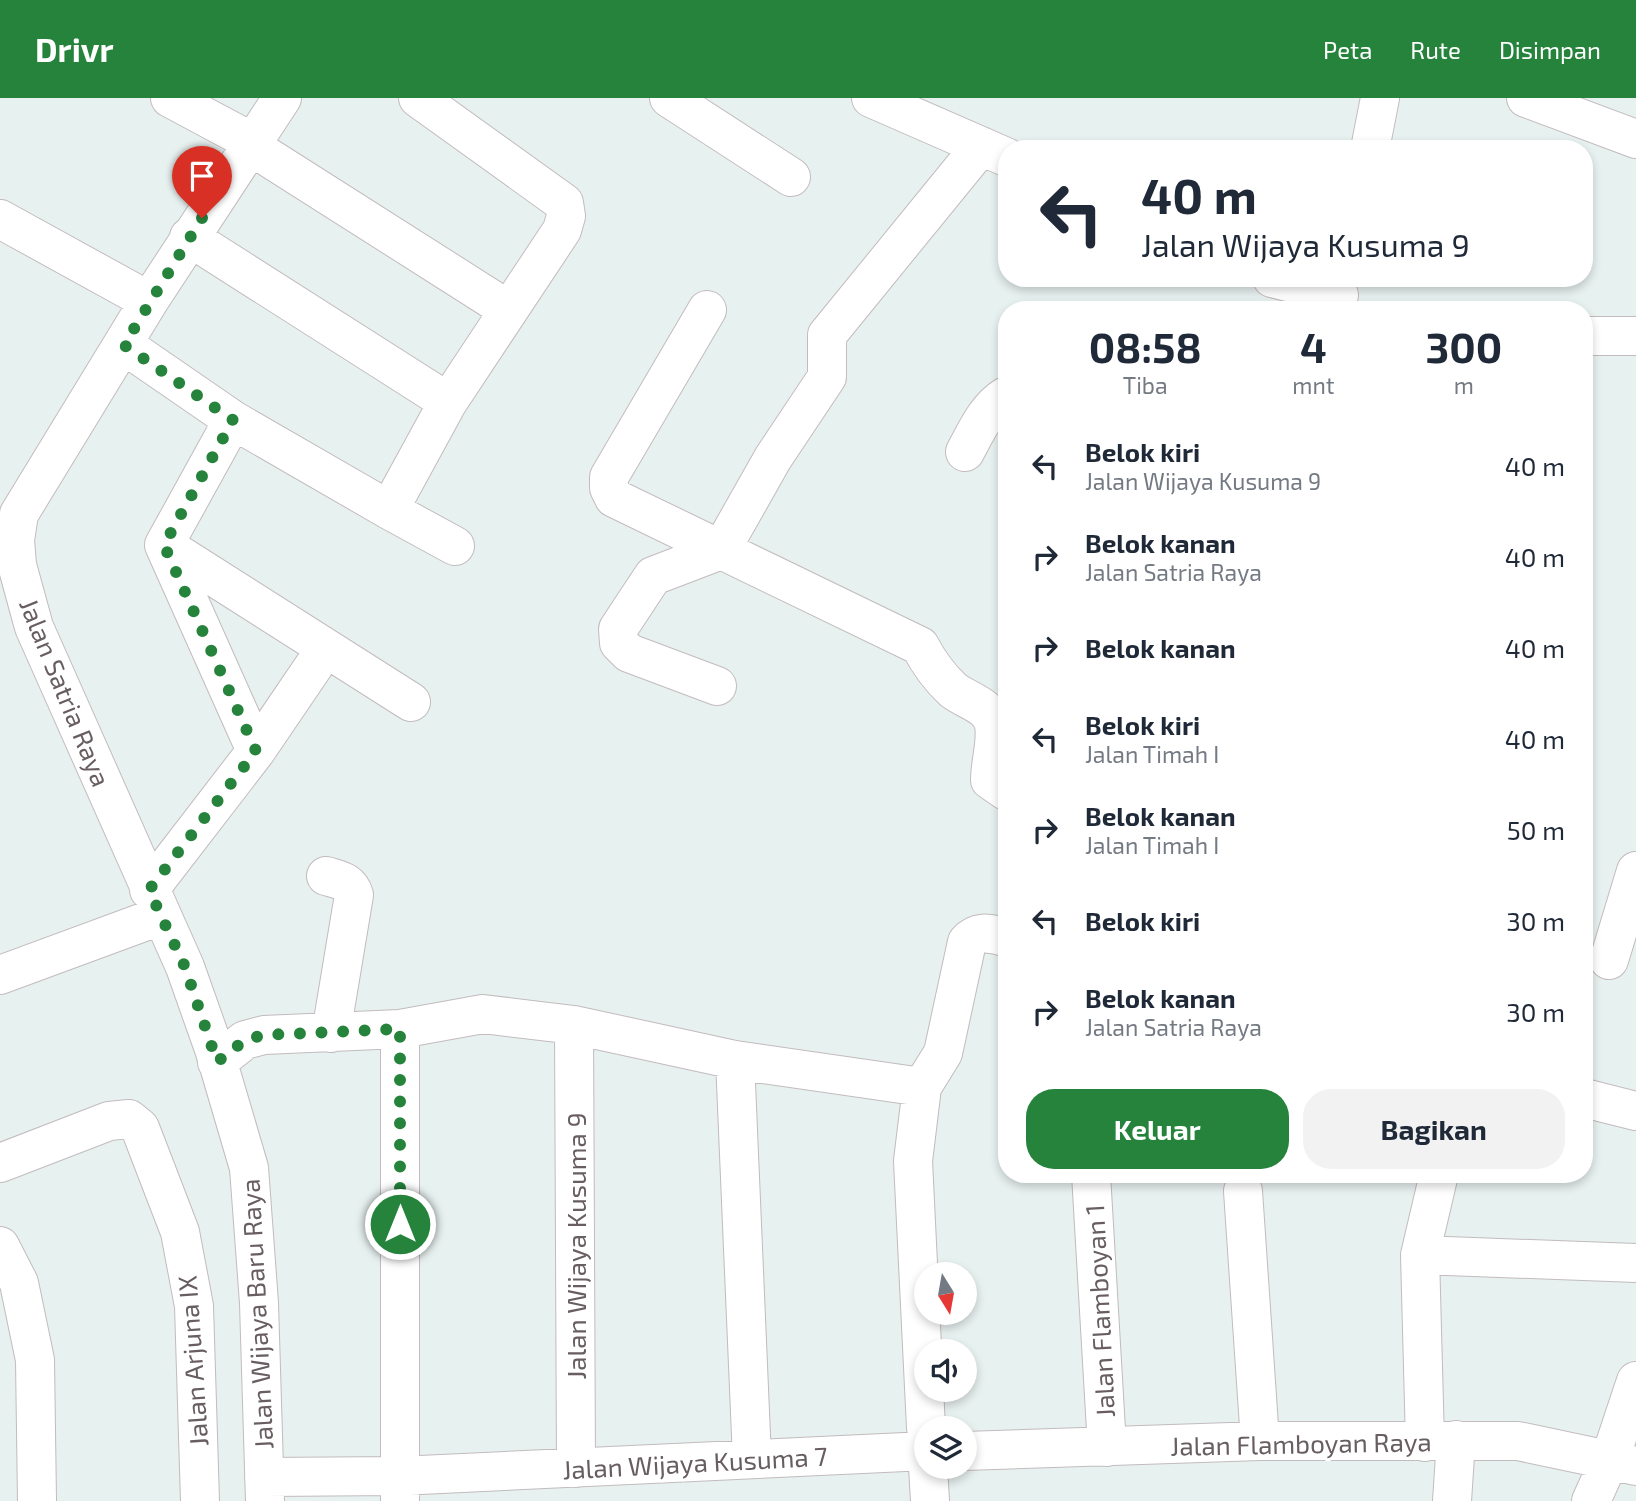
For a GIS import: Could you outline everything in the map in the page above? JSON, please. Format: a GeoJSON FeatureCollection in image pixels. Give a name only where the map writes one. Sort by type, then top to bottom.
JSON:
{"type":"FeatureCollection","features":[{"type":"Feature","properties":{"kind":"street"},"geometry":{"type":"LineString","coordinates":[[170,98],[252,142],[260,152],[507,309]]}},
{"type":"Feature","properties":{"kind":"street","name":"Jalan Satria Raya"},"geometry":{"type":"LineString","coordinates":[[215,1056],[185,967],[154,903],[34,627],[18,565],[15,540],[19,514],[189,237],[282,98]]}},
{"type":"Feature","properties":{"kind":"street"},"geometry":{"type":"LineString","coordinates":[[389,510],[448,402],[507,309],[562,230],[566,216],[564,203],[418,98]]}},
{"type":"Feature","properties":{"kind":"street"},"geometry":{"type":"LineString","coordinates":[[669,98],[792,177]]}},
{"type":"Feature","properties":{"kind":"street"},"geometry":{"type":"LineString","coordinates":[[717,686],[629,653],[619,643],[618,629],[653,576],[720,550],[773,458],[827,377],[827,335],[993,152],[872,98]]}},
{"type":"Feature","properties":{"kind":"street"},"geometry":{"type":"LineString","coordinates":[[1372,140],[1380,98]]}},
{"type":"Feature","properties":{"kind":"street"},"geometry":{"type":"LineString","coordinates":[[1526,98],[1636,139]]}},
{"type":"Feature","properties":{"kind":"street"},"geometry":{"type":"LineString","coordinates":[[0,219],[149,301]]}},
{"type":"Feature","properties":{"kind":"street"},"geometry":{"type":"LineString","coordinates":[[189,237],[448,402]]}},
{"type":"Feature","properties":{"kind":"street"},"geometry":{"type":"LineString","coordinates":[[1299,287],[1338,300]]}},
{"type":"Feature","properties":{"kind":"street"},"geometry":{"type":"LineString","coordinates":[[707,310],[609,477],[609,488],[614,498],[920,646],[932,668],[955,691],[983,707],[993,721],[995,736],[990,780],[998,786]]}},
{"type":"Feature","properties":{"kind":"street"},"geometry":{"type":"LineString","coordinates":[[1593,335],[1636,336]]}},
{"type":"Feature","properties":{"kind":"street"},"geometry":{"type":"LineString","coordinates":[[124,345],[233,420],[455,546]]}},
{"type":"Feature","properties":{"kind":"street"},"geometry":{"type":"LineString","coordinates":[[965,452],[979,425],[998,405]]}},
{"type":"Feature","properties":{"kind":"street"},"geometry":{"type":"LineString","coordinates":[[164,545],[233,420]]}},
{"type":"Feature","properties":{"kind":"street"},"geometry":{"type":"LineString","coordinates":[[164,545],[411,702]]}},
{"type":"Feature","properties":{"kind":"street"},"geometry":{"type":"LineString","coordinates":[[164,545],[256,751]]}},
{"type":"Feature","properties":{"kind":"street"},"geometry":{"type":"LineString","coordinates":[[0,975],[154,903],[326,648]]}},
{"type":"Feature","properties":{"kind":"street"},"geometry":{"type":"LineString","coordinates":[[1609,960],[1636,871]]}},
{"type":"Feature","properties":{"kind":"street"},"geometry":{"type":"LineString","coordinates":[[326,876],[346,882],[352,887],[354,895],[331,1033]]}},
{"type":"Feature","properties":{"kind":"street"},"geometry":{"type":"LineString","coordinates":[[925,1416],[913,1161],[922,1087],[943,1053],[967,942],[972,935],[982,933],[998,936]]}},
{"type":"Feature","properties":{"kind":"street"},"geometry":{"type":"LineString","coordinates":[[215,1056],[245,1040],[264,1035],[400,1029],[482,1014],[573,1025],[735,1060],[922,1087]]}},
{"type":"Feature","properties":{"kind":"street","name":"Jalan Wijaya Kusuma 9"},"geometry":{"type":"LineString","coordinates":[[573,1025],[576,1468]]}},
{"type":"Feature","properties":{"kind":"street"},"geometry":{"type":"LineString","coordinates":[[399,1489],[400,1029]]}},
{"type":"Feature","properties":{"kind":"street","name":"Jalan Wijaya Baru Raya"},"geometry":{"type":"LineString","coordinates":[[215,1056],[249,1168],[259,1303],[264,1489]]}},
{"type":"Feature","properties":{"kind":"street"},"geometry":{"type":"LineString","coordinates":[[735,1060],[752,1459]]}},
{"type":"Feature","properties":{"kind":"street"},"geometry":{"type":"LineString","coordinates":[[1593,1100],[1636,1111]]}},
{"type":"Feature","properties":{"kind":"street","name":"Jalan Arjuna IX"},"geometry":{"type":"LineString","coordinates":[[0,1163],[109,1121],[129,1119],[140,1128],[180,1232],[194,1306],[200,1501]]}},
{"type":"Feature","properties":{"kind":"street","name":"Jalan Flamboyan 1"},"geometry":{"type":"LineString","coordinates":[[1092,1183],[1107,1447]]}},
{"type":"Feature","properties":{"kind":"street"},"geometry":{"type":"LineString","coordinates":[[1436,1183],[1420,1255],[1441,1441],[1452,1501]]}},
{"type":"Feature","properties":{"kind":"street"},"geometry":{"type":"LineString","coordinates":[[1243,1191],[1260,1441]]}},
{"type":"Feature","properties":{"kind":"street"},"geometry":{"type":"LineString","coordinates":[[0,1246],[19,1283],[35,1360],[37,1501]]}},
{"type":"Feature","properties":{"kind":"street"},"geometry":{"type":"LineString","coordinates":[[1420,1255],[1636,1263]]}},
{"type":"Feature","properties":{"kind":"street"},"geometry":{"type":"LineString","coordinates":[[1591,1501],[1623,1462],[1636,1381]]}},
{"type":"Feature","properties":{"kind":"street","name":"Jalan Flamboyan Raya"},"geometry":{"type":"LineString","coordinates":[[977,1451],[1260,1441],[1518,1441],[1623,1462]]}},
{"type":"Feature","properties":{"kind":"street","name":"Jalan Wijaya Kusuma 7"},"geometry":{"type":"LineString","coordinates":[[264,1489],[399,1489],[454,1474],[914,1452]]}},
{"type":"Feature","properties":{"kind":"street"},"geometry":{"type":"LineString","coordinates":[[929,1479],[930,1501]]}},
{"type":"Feature","properties":{"kind":"route"},"geometry":{"type":"LineString","coordinates":[[202,218],[124,345],[233,420],[164,545],[256,751],[167,863],[149,890],[185,967],[217,1062],[245,1040],[264,1035],[400,1029],[400,1224]]}}]}
